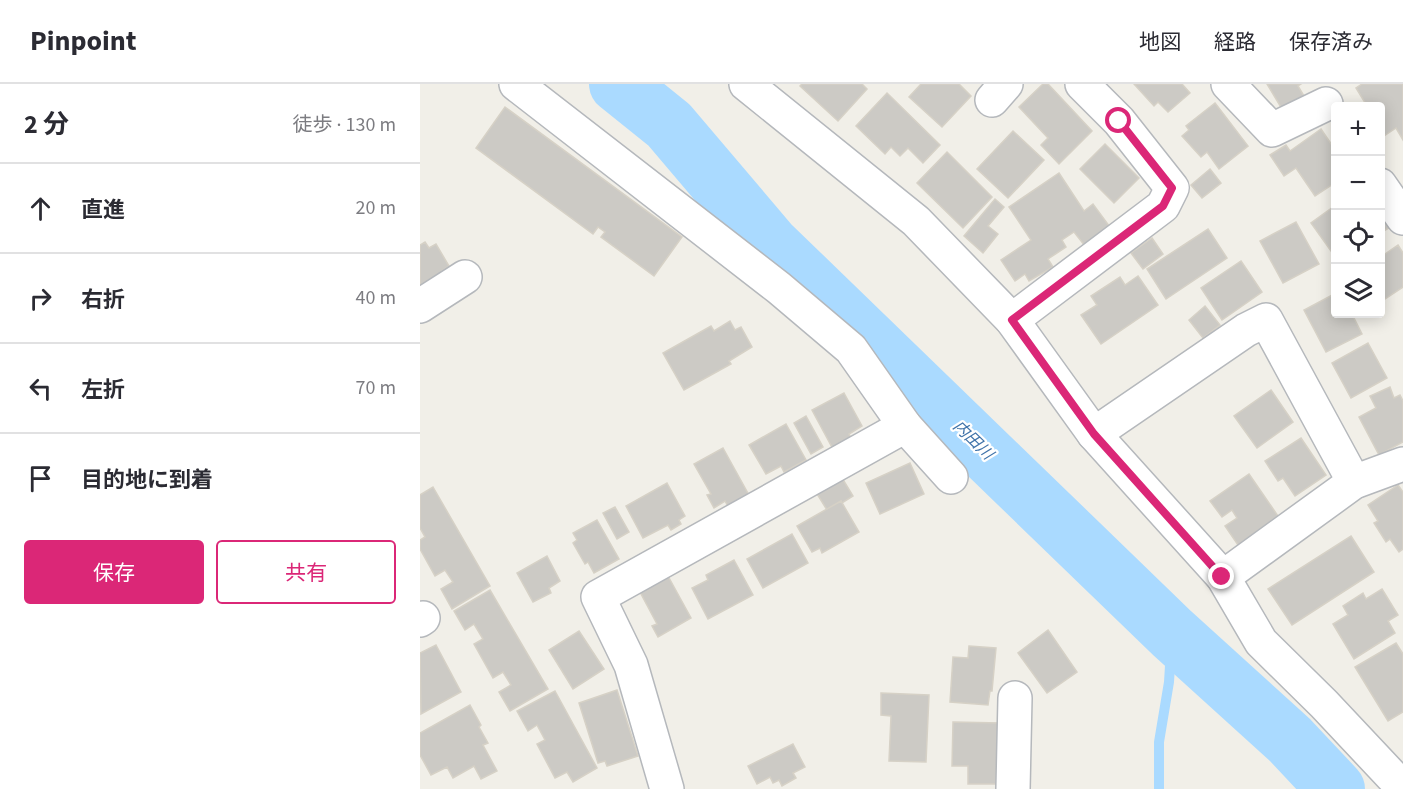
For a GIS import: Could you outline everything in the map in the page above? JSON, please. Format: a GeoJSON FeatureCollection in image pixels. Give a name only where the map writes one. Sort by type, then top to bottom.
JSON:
{"type":"FeatureCollection","features":[{"type":"Feature","properties":{"kind":"street"},"geometry":{"type":"LineString","coordinates":[[516,84],[779,288],[851,349],[905,426],[951,477]]}},
{"type":"Feature","properties":{"kind":"street"},"geometry":{"type":"LineString","coordinates":[[1012,320],[1163,206],[1172,188],[1119,121],[1082,84]]}},
{"type":"Feature","properties":{"kind":"street"},"geometry":{"type":"LineString","coordinates":[[1228,84],[1272,130],[1326,102]]}},
{"type":"Feature","properties":{"kind":"street"},"geometry":{"type":"LineString","coordinates":[[749,85],[916,221],[1012,320],[1094,434],[1222,577],[1261,642],[1324,704],[1403,788]]}},
{"type":"Feature","properties":{"kind":"street"},"geometry":{"type":"LineString","coordinates":[[1385,192],[1403,218]]}},
{"type":"Feature","properties":{"kind":"street"},"geometry":{"type":"LineString","coordinates":[[420,306],[465,277]]}},
{"type":"Feature","properties":{"kind":"street"},"geometry":{"type":"LineString","coordinates":[[1094,434],[1246,330],[1266,320],[1354,482]]}},
{"type":"Feature","properties":{"kind":"street"},"geometry":{"type":"LineString","coordinates":[[667,789],[631,665],[598,597],[905,426]]}},
{"type":"Feature","properties":{"kind":"street"},"geometry":{"type":"LineString","coordinates":[[1222,577],[1354,482],[1403,464]]}},
{"type":"Feature","properties":{"kind":"street"},"geometry":{"type":"LineString","coordinates":[[1013,789],[1015,698]]}},
{"type":"Feature","properties":{"kind":"building"},"geometry":{"type":"Polygon","coordinates":[[[802,84],[862,84],[867,89],[838,121],[800,86],[802,84]]]}},
{"type":"Feature","properties":{"kind":"building"},"geometry":{"type":"Polygon","coordinates":[[[921,84],[959,84],[971,96],[942,127],[909,97],[921,84]]]}},
{"type":"Feature","properties":{"kind":"building"},"geometry":{"type":"Polygon","coordinates":[[[1043,84],[1048,84],[1092,131],[1059,164],[1041,145],[1048,138],[1019,107],[1043,84]]]}},
{"type":"Feature","properties":{"kind":"building"},"geometry":{"type":"Polygon","coordinates":[[[1134,84],[1182,84],[1190,93],[1168,112],[1158,102],[1154,106],[1134,84]]]}},
{"type":"Feature","properties":{"kind":"building"},"geometry":{"type":"Polygon","coordinates":[[[1267,84],[1301,84],[1298,86],[1304,96],[1282,109],[1267,84]]]}},
{"type":"Feature","properties":{"kind":"building"},"geometry":{"type":"Polygon","coordinates":[[[1362,84],[1403,84],[1403,140],[1396,128],[1385,135],[1385,102],[1365,102],[1356,88],[1362,84]]]}},
{"type":"Feature","properties":{"kind":"building"},"geometry":{"type":"Polygon","coordinates":[[[887,93],[940,145],[923,163],[908,148],[900,156],[891,147],[885,154],[856,126],[887,93]]]}},
{"type":"Feature","properties":{"kind":"building"},"geometry":{"type":"Polygon","coordinates":[[[1215,103],[1248,146],[1219,169],[1207,152],[1201,157],[1182,136],[1189,130],[1186,126],[1215,103]]]}},
{"type":"Feature","properties":{"kind":"building"},"geometry":{"type":"Polygon","coordinates":[[[505,107],[682,237],[654,276],[601,237],[605,232],[598,227],[593,234],[476,148],[505,107]]]}},
{"type":"Feature","properties":{"kind":"building"},"geometry":{"type":"Polygon","coordinates":[[[1321,129],[1331,144],[1331,185],[1315,196],[1296,168],[1284,176],[1270,155],[1286,145],[1290,151],[1321,129]]]}},
{"type":"Feature","properties":{"kind":"building"},"geometry":{"type":"Polygon","coordinates":[[[1013,131],[1044,160],[1008,198],[977,169],[1013,131]]]}},
{"type":"Feature","properties":{"kind":"building"},"geometry":{"type":"Polygon","coordinates":[[[1105,144],[1139,178],[1114,203],[1080,169],[1105,144]]]}},
{"type":"Feature","properties":{"kind":"building"},"geometry":{"type":"Polygon","coordinates":[[[947,152],[992,197],[963,228],[917,183],[947,152]]]}},
{"type":"Feature","properties":{"kind":"building"},"geometry":{"type":"Polygon","coordinates":[[[1210,169],[1221,183],[1202,198],[1191,185],[1210,169]]]}},
{"type":"Feature","properties":{"kind":"building"},"geometry":{"type":"Polygon","coordinates":[[[1059,173],[1084,211],[1093,204],[1110,227],[1085,246],[1074,232],[1062,240],[1066,247],[1048,259],[1053,267],[1029,281],[1025,274],[1015,281],[1001,260],[1031,240],[1009,207],[1059,173]]]}},
{"type":"Feature","properties":{"kind":"building"},"geometry":{"type":"Polygon","coordinates":[[[995,199],[1004,207],[988,226],[998,234],[983,253],[964,236],[995,199]]]}},
{"type":"Feature","properties":{"kind":"building"},"geometry":{"type":"Polygon","coordinates":[[[1331,208],[1331,251],[1311,223],[1331,208]]]}},
{"type":"Feature","properties":{"kind":"building"},"geometry":{"type":"Polygon","coordinates":[[[1296,222],[1319,264],[1283,283],[1260,241],[1296,222]]]}},
{"type":"Feature","properties":{"kind":"building"},"geometry":{"type":"Polygon","coordinates":[[[1208,229],[1227,258],[1166,299],[1147,269],[1208,229]]]}},
{"type":"Feature","properties":{"kind":"building"},"geometry":{"type":"Polygon","coordinates":[[[1152,238],[1163,254],[1143,269],[1131,253],[1152,238]]]}},
{"type":"Feature","properties":{"kind":"building"},"geometry":{"type":"Polygon","coordinates":[[[425,242],[429,248],[436,244],[449,266],[442,271],[445,275],[420,290],[420,245],[425,242]]]}},
{"type":"Feature","properties":{"kind":"building"},"geometry":{"type":"Polygon","coordinates":[[[1398,245],[1403,253],[1403,287],[1385,299],[1385,264],[1385,254],[1398,245]]]}},
{"type":"Feature","properties":{"kind":"building"},"geometry":{"type":"Polygon","coordinates":[[[1241,261],[1262,292],[1222,320],[1201,288],[1241,261]]]}},
{"type":"Feature","properties":{"kind":"building"},"geometry":{"type":"Polygon","coordinates":[[[1138,276],[1158,305],[1101,344],[1081,315],[1097,305],[1091,296],[1120,277],[1125,285],[1138,276]]]}},
{"type":"Feature","properties":{"kind":"building"},"geometry":{"type":"Polygon","coordinates":[[[1331,296],[1331,318],[1354,318],[1362,334],[1326,352],[1304,310],[1331,296]]]}},
{"type":"Feature","properties":{"kind":"building"},"geometry":{"type":"Polygon","coordinates":[[[1205,306],[1220,325],[1203,338],[1189,320],[1205,306]]]}},
{"type":"Feature","properties":{"kind":"building"},"geometry":{"type":"Polygon","coordinates":[[[730,321],[735,330],[741,327],[752,347],[729,361],[731,364],[684,390],[663,353],[711,326],[714,331],[730,321]]]}},
{"type":"Feature","properties":{"kind":"building"},"geometry":{"type":"Polygon","coordinates":[[[1368,343],[1387,378],[1351,398],[1332,363],[1368,343]]]}},
{"type":"Feature","properties":{"kind":"building"},"geometry":{"type":"Polygon","coordinates":[[[1390,387],[1394,398],[1400,395],[1403,401],[1403,442],[1379,455],[1359,417],[1376,408],[1370,396],[1390,387]]]}},
{"type":"Feature","properties":{"kind":"building"},"geometry":{"type":"Polygon","coordinates":[[[1271,390],[1293,422],[1257,448],[1234,416],[1271,390]]]}},
{"type":"Feature","properties":{"kind":"building"},"geometry":{"type":"Polygon","coordinates":[[[844,393],[862,426],[849,434],[852,441],[834,451],[812,410],[844,393]]]}},
{"type":"Feature","properties":{"kind":"building"},"geometry":{"type":"Polygon","coordinates":[[[806,416],[823,447],[811,454],[794,423],[806,416]]]}},
{"type":"Feature","properties":{"kind":"building"},"geometry":{"type":"Polygon","coordinates":[[[786,424],[806,460],[784,472],[781,466],[766,474],[749,445],[786,424]]]}},
{"type":"Feature","properties":{"kind":"building"},"geometry":{"type":"Polygon","coordinates":[[[1301,438],[1326,475],[1295,496],[1283,478],[1278,481],[1265,461],[1301,438]]]}},
{"type":"Feature","properties":{"kind":"building"},"geometry":{"type":"Polygon","coordinates":[[[723,448],[750,497],[729,508],[725,501],[714,508],[707,495],[711,494],[694,464],[723,448]]]}},
{"type":"Feature","properties":{"kind":"building"},"geometry":{"type":"Polygon","coordinates":[[[910,463],[924,494],[880,514],[866,483],[910,463]]]}},
{"type":"Feature","properties":{"kind":"building"},"geometry":{"type":"Polygon","coordinates":[[[839,473],[853,496],[827,510],[814,489],[839,473]]]}},
{"type":"Feature","properties":{"kind":"building"},"geometry":{"type":"Polygon","coordinates":[[[1249,474],[1278,516],[1238,545],[1225,526],[1237,518],[1232,510],[1222,517],[1210,501],[1249,474]]]}},
{"type":"Feature","properties":{"kind":"building"},"geometry":{"type":"Polygon","coordinates":[[[667,483],[685,516],[679,520],[681,524],[671,530],[668,525],[643,538],[626,506],[667,483]]]}},
{"type":"Feature","properties":{"kind":"building"},"geometry":{"type":"Polygon","coordinates":[[[1398,485],[1403,492],[1403,549],[1399,552],[1390,539],[1386,542],[1374,523],[1378,521],[1368,505],[1398,485]]]}},
{"type":"Feature","properties":{"kind":"building"},"geometry":{"type":"Polygon","coordinates":[[[433,487],[490,586],[452,609],[441,589],[453,582],[445,570],[435,576],[420,549],[420,540],[425,537],[420,528],[420,495],[433,487]]]}},
{"type":"Feature","properties":{"kind":"building"},"geometry":{"type":"Polygon","coordinates":[[[841,501],[859,532],[822,553],[820,548],[812,552],[797,526],[841,501]]]}},
{"type":"Feature","properties":{"kind":"building"},"geometry":{"type":"Polygon","coordinates":[[[615,507],[629,532],[617,539],[603,513],[615,507]]]}},
{"type":"Feature","properties":{"kind":"building"},"geometry":{"type":"Polygon","coordinates":[[[597,520],[619,559],[594,573],[588,562],[585,564],[573,543],[577,540],[573,533],[597,520]]]}},
{"type":"Feature","properties":{"kind":"building"},"geometry":{"type":"Polygon","coordinates":[[[792,534],[808,563],[763,588],[747,559],[792,534]]]}},
{"type":"Feature","properties":{"kind":"building"},"geometry":{"type":"Polygon","coordinates":[[[1351,536],[1374,572],[1292,625],[1268,589],[1351,536]]]}},
{"type":"Feature","properties":{"kind":"building"},"geometry":{"type":"Polygon","coordinates":[[[547,556],[560,581],[549,588],[551,593],[533,602],[517,573],[547,556]]]}},
{"type":"Feature","properties":{"kind":"building"},"geometry":{"type":"Polygon","coordinates":[[[734,560],[753,595],[708,619],[692,588],[708,580],[706,575],[734,560]]]}},
{"type":"Feature","properties":{"kind":"building"},"geometry":{"type":"Polygon","coordinates":[[[668,576],[691,618],[658,637],[652,626],[657,624],[640,592],[668,576]]]}},
{"type":"Feature","properties":{"kind":"building"},"geometry":{"type":"Polygon","coordinates":[[[1382,589],[1398,615],[1388,621],[1395,633],[1354,659],[1333,624],[1348,615],[1343,606],[1363,593],[1366,599],[1382,589]]]}},
{"type":"Feature","properties":{"kind":"building"},"geometry":{"type":"Polygon","coordinates":[[[490,590],[548,689],[510,711],[499,692],[511,685],[503,672],[493,678],[474,644],[483,639],[474,624],[465,630],[454,611],[490,590]]]}},
{"type":"Feature","properties":{"kind":"building"},"geometry":{"type":"Polygon","coordinates":[[[1048,630],[1077,672],[1047,693],[1018,653],[1048,630]]]}},
{"type":"Feature","properties":{"kind":"building"},"geometry":{"type":"Polygon","coordinates":[[[579,631],[604,669],[573,689],[549,650],[579,631]]]}},
{"type":"Feature","properties":{"kind":"building"},"geometry":{"type":"Polygon","coordinates":[[[1396,643],[1403,654],[1403,712],[1388,721],[1355,667],[1396,643]]]}},
{"type":"Feature","properties":{"kind":"building"},"geometry":{"type":"Polygon","coordinates":[[[436,645],[461,692],[421,714],[420,653],[436,645]]]}},
{"type":"Feature","properties":{"kind":"building"},"geometry":{"type":"Polygon","coordinates":[[[969,646],[996,648],[992,691],[990,691],[988,705],[950,702],[953,657],[968,658],[969,646]]]}},
{"type":"Feature","properties":{"kind":"building"},"geometry":{"type":"Polygon","coordinates":[[[617,690],[638,756],[607,766],[605,761],[598,763],[579,703],[617,690]]]}},
{"type":"Feature","properties":{"kind":"building"},"geometry":{"type":"Polygon","coordinates":[[[555,691],[597,768],[573,782],[567,772],[555,778],[537,744],[545,740],[537,725],[528,731],[517,711],[555,691]]]}},
{"type":"Feature","properties":{"kind":"building"},"geometry":{"type":"Polygon","coordinates":[[[881,693],[929,695],[926,762],[889,761],[891,716],[881,715],[881,693]]]}},
{"type":"Feature","properties":{"kind":"building"},"geometry":{"type":"Polygon","coordinates":[[[470,705],[488,743],[483,745],[497,771],[481,779],[474,766],[453,778],[447,767],[431,775],[420,755],[420,733],[470,705]]]}},
{"type":"Feature","properties":{"kind":"building"},"geometry":{"type":"Polygon","coordinates":[[[953,722],[1001,723],[1001,757],[997,757],[996,784],[968,784],[968,766],[952,766],[953,722]]]}},
{"type":"Feature","properties":{"kind":"building"},"geometry":{"type":"Polygon","coordinates":[[[793,744],[805,767],[793,773],[796,778],[782,786],[779,780],[773,783],[770,777],[757,784],[748,766],[793,744]]]}},
{"type":"Feature","properties":{"kind":"waterway","name":"内田川"},"geometry":{"type":"LineString","coordinates":[[618,84],[669,125],[770,244],[1172,633],[1290,740],[1336,789]]}},
{"type":"Feature","properties":{"kind":"waterway"},"geometry":{"type":"LineString","coordinates":[[1159,789],[1159,742],[1169,682],[1172,633]]}},
{"type":"Feature","properties":{"kind":"route"},"geometry":{"type":"LineString","coordinates":[[1119,121],[1172,188],[1163,206],[1012,320],[1094,434],[1222,577]]}}]}
